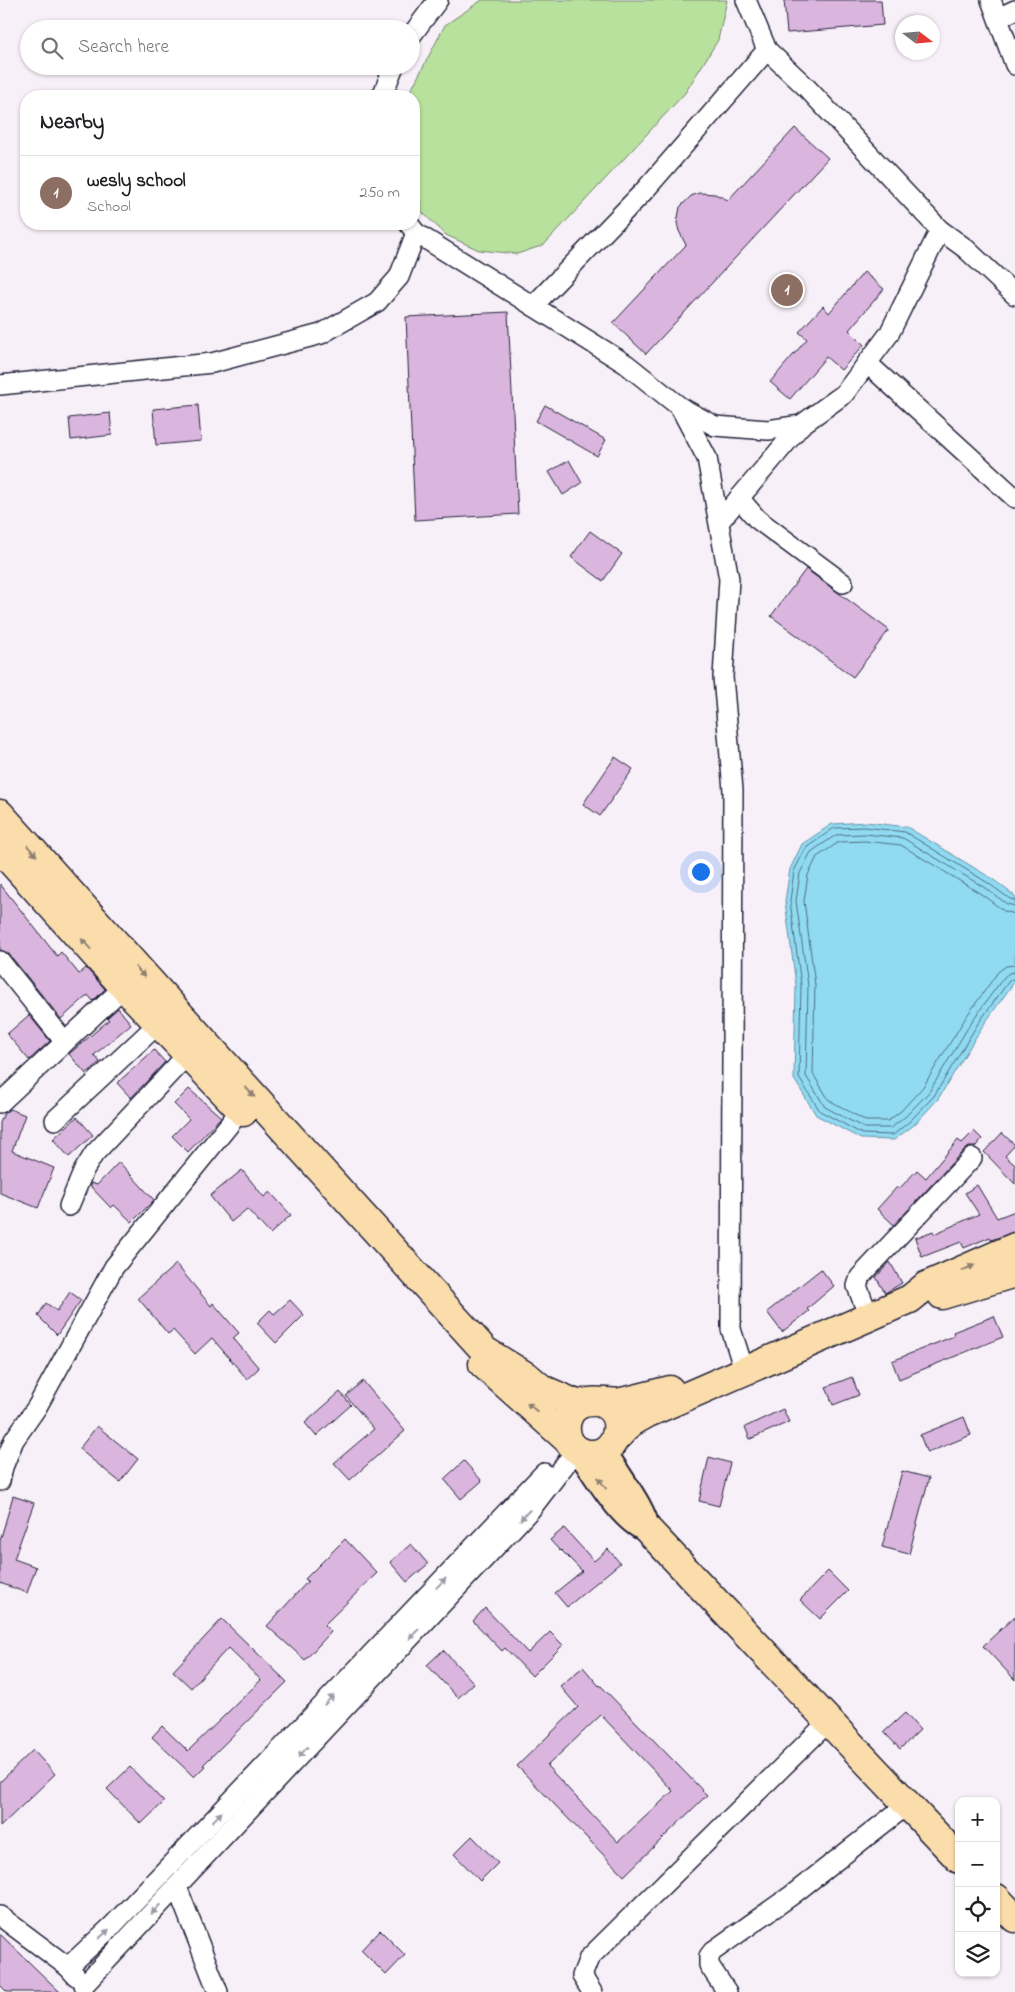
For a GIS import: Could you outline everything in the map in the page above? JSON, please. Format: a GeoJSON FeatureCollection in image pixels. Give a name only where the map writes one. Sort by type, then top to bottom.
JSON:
{"type":"FeatureCollection","features":[{"type":"Feature","properties":{"kind":"highway"},"geometry":{"type":"LineString","coordinates":[[0,814],[485,1351],[529,1378],[542,1389],[611,1409],[618,1427],[586,1445]]}},
{"type":"Feature","properties":{"kind":"highway"},"geometry":{"type":"LineString","coordinates":[[0,849],[124,987],[480,1362],[586,1445]]}},
{"type":"Feature","properties":{"kind":"highway"},"geometry":{"type":"LineString","coordinates":[[586,1445],[648,1413],[910,1299],[926,1286],[1015,1247]]}},
{"type":"Feature","properties":{"kind":"highway"},"geometry":{"type":"LineString","coordinates":[[910,1299],[938,1297],[1015,1273]]}},
{"type":"Feature","properties":{"kind":"highway"},"geometry":{"type":"LineString","coordinates":[[586,1445],[566,1424],[568,1416],[589,1403],[620,1402],[737,1374]]}},
{"type":"Feature","properties":{"kind":"highway"},"geometry":{"type":"LineString","coordinates":[[647,1529],[955,1855]]}},
{"type":"Feature","properties":{"kind":"highway"},"geometry":{"type":"LineString","coordinates":[[1000,1902],[1015,1918]]}},
{"type":"Feature","properties":{"kind":"main road"},"geometry":{"type":"LineString","coordinates":[[586,1445],[613,1468],[644,1514],[647,1529]]}},
{"type":"Feature","properties":{"kind":"street"},"geometry":{"type":"LineString","coordinates":[[420,24],[438,0]]}},
{"type":"Feature","properties":{"kind":"street"},"geometry":{"type":"LineString","coordinates":[[746,0],[760,29],[767,50],[806,87],[940,230],[965,248],[1015,295]]}},
{"type":"Feature","properties":{"kind":"street"},"geometry":{"type":"LineString","coordinates":[[991,0],[1015,65]]}},
{"type":"Feature","properties":{"kind":"street"},"geometry":{"type":"LineString","coordinates":[[998,18],[1015,10]]}},
{"type":"Feature","properties":{"kind":"street"},"geometry":{"type":"LineString","coordinates":[[533,306],[645,190],[767,50]]}},
{"type":"Feature","properties":{"kind":"street"},"geometry":{"type":"LineString","coordinates":[[384,90],[390,75]]}},
{"type":"Feature","properties":{"kind":"street"},"geometry":{"type":"LineString","coordinates":[[0,385],[212,363],[321,334],[377,302],[399,277],[413,230]]}},
{"type":"Feature","properties":{"kind":"street"},"geometry":{"type":"LineString","coordinates":[[415,230],[626,364],[680,407],[715,426],[768,430],[802,425]]}},
{"type":"Feature","properties":{"kind":"street"},"geometry":{"type":"LineString","coordinates":[[719,522],[802,425],[844,394],[890,334],[940,230]]}},
{"type":"Feature","properties":{"kind":"street"},"geometry":{"type":"LineString","coordinates":[[867,363],[1015,498]]}},
{"type":"Feature","properties":{"kind":"street"},"geometry":{"type":"LineString","coordinates":[[680,407],[707,458],[729,580],[724,677],[733,790],[731,1330],[737,1374]]}},
{"type":"Feature","properties":{"kind":"street"},"geometry":{"type":"LineString","coordinates":[[739,498],[757,519],[843,583]]}},
{"type":"Feature","properties":{"kind":"street"},"geometry":{"type":"LineString","coordinates":[[0,961],[66,1042]]}},
{"type":"Feature","properties":{"kind":"street"},"geometry":{"type":"LineString","coordinates":[[3,1093],[66,1042],[124,987]]}},
{"type":"Feature","properties":{"kind":"street"},"geometry":{"type":"LineString","coordinates":[[55,1120],[158,1023]]}},
{"type":"Feature","properties":{"kind":"street"},"geometry":{"type":"LineString","coordinates":[[69,1206],[84,1170],[94,1154],[188,1054]]}},
{"type":"Feature","properties":{"kind":"street"},"geometry":{"type":"LineString","coordinates":[[0,1481],[3,1467],[14,1440],[37,1407],[114,1266],[241,1110]]}},
{"type":"Feature","properties":{"kind":"street"},"geometry":{"type":"LineString","coordinates":[[869,1317],[857,1286],[860,1276],[972,1158]]}},
{"type":"Feature","properties":{"kind":"street"},"geometry":{"type":"LineString","coordinates":[[0,1916],[68,1967],[86,1988],[177,1886],[531,1509],[586,1445]]}},
{"type":"Feature","properties":{"kind":"street"},"geometry":{"type":"LineString","coordinates":[[68,1967],[112,1926],[522,1498],[586,1445]]}},
{"type":"Feature","properties":{"kind":"street"},"geometry":{"type":"LineString","coordinates":[[592,1992],[582,1976],[588,1958],[828,1721]]}},
{"type":"Feature","properties":{"kind":"street"},"geometry":{"type":"LineString","coordinates":[[726,1992],[709,1965],[709,1956],[713,1951],[792,1895],[908,1804]]}},
{"type":"Feature","properties":{"kind":"street"},"geometry":{"type":"LineString","coordinates":[[177,1886],[218,1992]]}},
{"type":"Feature","properties":{"kind":"green space"},"geometry":{"type":"Polygon","coordinates":[[[482,0],[727,0],[718,40],[685,93],[544,245],[517,254],[479,250],[446,235],[422,212],[420,202],[420,90],[411,90],[445,25],[482,0]]]}},
{"type":"Feature","properties":{"kind":"water"},"geometry":{"type":"Polygon","coordinates":[[[866,822],[907,827],[991,878],[1015,896],[1015,981],[982,1027],[938,1099],[914,1125],[894,1140],[861,1139],[816,1115],[794,1079],[796,985],[785,901],[790,869],[802,844],[832,824],[866,822]]]}},
{"type":"Feature","properties":{"kind":"building"},"geometry":{"type":"Polygon","coordinates":[[[784,0],[881,0],[883,25],[787,33],[784,0]]]}},
{"type":"Feature","properties":{"kind":"building"},"geometry":{"type":"Polygon","coordinates":[[[795,128],[828,158],[646,354],[613,323],[686,245],[677,223],[680,207],[691,196],[699,193],[715,194],[728,200],[795,128]]]}},
{"type":"Feature","properties":{"kind":"building"},"geometry":{"type":"Polygon","coordinates":[[[864,272],[884,289],[849,330],[864,345],[841,370],[826,357],[790,399],[770,382],[807,339],[799,332],[823,306],[829,313],[864,272]]]}},
{"type":"Feature","properties":{"kind":"building"},"geometry":{"type":"Polygon","coordinates":[[[508,312],[518,514],[415,520],[406,317],[508,312]]]}},
{"type":"Feature","properties":{"kind":"building"},"geometry":{"type":"Polygon","coordinates":[[[198,405],[201,441],[156,445],[153,409],[198,405]]]}},
{"type":"Feature","properties":{"kind":"building"},"geometry":{"type":"Polygon","coordinates":[[[545,405],[606,440],[597,456],[536,421],[545,405]]]}},
{"type":"Feature","properties":{"kind":"building"},"geometry":{"type":"Polygon","coordinates":[[[110,413],[112,435],[71,440],[69,418],[110,413]]]}},
{"type":"Feature","properties":{"kind":"building"},"geometry":{"type":"Polygon","coordinates":[[[569,460],[582,483],[563,495],[549,472],[569,460]]]}},
{"type":"Feature","properties":{"kind":"building"},"geometry":{"type":"Polygon","coordinates":[[[590,531],[622,554],[603,581],[571,557],[590,531]]]}},
{"type":"Feature","properties":{"kind":"building"},"geometry":{"type":"Polygon","coordinates":[[[806,569],[889,630],[853,677],[771,616],[806,569]]]}},
{"type":"Feature","properties":{"kind":"building"},"geometry":{"type":"Polygon","coordinates":[[[615,757],[633,769],[600,816],[583,804],[615,757]]]}},
{"type":"Feature","properties":{"kind":"building"},"geometry":{"type":"Polygon","coordinates":[[[0,884],[57,956],[61,952],[79,974],[86,968],[105,989],[93,1001],[88,995],[61,1019],[9,954],[0,950],[0,884]]]}},
{"type":"Feature","properties":{"kind":"building"},"geometry":{"type":"Polygon","coordinates":[[[118,1008],[131,1024],[94,1055],[100,1062],[86,1074],[69,1054],[109,1020],[107,1018],[118,1008]]]}},
{"type":"Feature","properties":{"kind":"building"},"geometry":{"type":"Polygon","coordinates":[[[29,1015],[50,1041],[29,1060],[7,1034],[29,1015]]]}},
{"type":"Feature","properties":{"kind":"building"},"geometry":{"type":"Polygon","coordinates":[[[154,1050],[165,1062],[131,1098],[117,1083],[154,1050]]]}},
{"type":"Feature","properties":{"kind":"building"},"geometry":{"type":"Polygon","coordinates":[[[189,1089],[221,1117],[188,1152],[172,1136],[189,1119],[174,1104],[189,1089]]]}},
{"type":"Feature","properties":{"kind":"building"},"geometry":{"type":"Polygon","coordinates":[[[10,1109],[25,1115],[12,1151],[54,1168],[38,1208],[0,1193],[0,1123],[4,1113],[10,1109]]]}},
{"type":"Feature","properties":{"kind":"building"},"geometry":{"type":"Polygon","coordinates":[[[77,1117],[93,1135],[69,1157],[53,1139],[77,1117]]]}},
{"type":"Feature","properties":{"kind":"building"},"geometry":{"type":"Polygon","coordinates":[[[974,1131],[982,1139],[975,1147],[969,1147],[964,1150],[894,1225],[877,1209],[897,1187],[899,1189],[917,1170],[926,1178],[958,1140],[962,1143],[974,1131]]]}},
{"type":"Feature","properties":{"kind":"building"},"geometry":{"type":"Polygon","coordinates":[[[1002,1133],[1015,1145],[1005,1156],[1015,1165],[1015,1184],[984,1152],[1002,1133]]]}},
{"type":"Feature","properties":{"kind":"building"},"geometry":{"type":"Polygon","coordinates":[[[119,1162],[154,1200],[132,1222],[114,1205],[111,1208],[90,1186],[91,1183],[97,1185],[119,1162]]]}},
{"type":"Feature","properties":{"kind":"building"},"geometry":{"type":"Polygon","coordinates":[[[242,1170],[264,1197],[270,1192],[291,1215],[270,1234],[247,1209],[231,1222],[210,1196],[242,1170]]]}},
{"type":"Feature","properties":{"kind":"building"},"geometry":{"type":"Polygon","coordinates":[[[977,1185],[997,1218],[1015,1211],[1015,1232],[991,1240],[990,1237],[964,1248],[961,1242],[922,1257],[915,1238],[933,1231],[934,1234],[979,1214],[965,1193],[977,1185]]]}},
{"type":"Feature","properties":{"kind":"building"},"geometry":{"type":"Polygon","coordinates":[[[890,1262],[902,1283],[885,1293],[876,1277],[890,1262]]]}},
{"type":"Feature","properties":{"kind":"building"},"geometry":{"type":"Polygon","coordinates":[[[176,1264],[211,1306],[213,1303],[239,1333],[233,1338],[259,1368],[247,1379],[212,1338],[195,1354],[173,1330],[168,1334],[138,1298],[176,1264]]]}},
{"type":"Feature","properties":{"kind":"building"},"geometry":{"type":"Polygon","coordinates":[[[821,1269],[834,1286],[807,1309],[809,1311],[782,1332],[767,1312],[821,1269]]]}},
{"type":"Feature","properties":{"kind":"building"},"geometry":{"type":"Polygon","coordinates":[[[70,1292],[81,1300],[57,1335],[38,1316],[46,1303],[57,1311],[70,1292]]]}},
{"type":"Feature","properties":{"kind":"building"},"geometry":{"type":"Polygon","coordinates":[[[290,1300],[304,1315],[276,1343],[257,1323],[270,1310],[274,1314],[290,1300]]]}},
{"type":"Feature","properties":{"kind":"building"},"geometry":{"type":"Polygon","coordinates":[[[994,1316],[1003,1337],[899,1379],[892,1361],[954,1336],[953,1332],[994,1316]]]}},
{"type":"Feature","properties":{"kind":"building"},"geometry":{"type":"Polygon","coordinates":[[[852,1377],[859,1395],[833,1405],[826,1387],[852,1377]]]}},
{"type":"Feature","properties":{"kind":"building"},"geometry":{"type":"Polygon","coordinates":[[[363,1381],[405,1431],[350,1480],[334,1463],[374,1429],[346,1396],[363,1381]]]}},
{"type":"Feature","properties":{"kind":"building"},"geometry":{"type":"Polygon","coordinates":[[[340,1392],[351,1405],[316,1436],[305,1423],[340,1392]]]}},
{"type":"Feature","properties":{"kind":"building"},"geometry":{"type":"Polygon","coordinates":[[[783,1409],[789,1422],[750,1439],[745,1427],[783,1409]]]}},
{"type":"Feature","properties":{"kind":"building"},"geometry":{"type":"Polygon","coordinates":[[[964,1417],[971,1435],[927,1453],[920,1435],[964,1417]]]}},
{"type":"Feature","properties":{"kind":"building"},"geometry":{"type":"Polygon","coordinates":[[[97,1426],[138,1459],[120,1482],[79,1449],[97,1426]]]}},
{"type":"Feature","properties":{"kind":"building"},"geometry":{"type":"Polygon","coordinates":[[[709,1457],[730,1463],[719,1506],[699,1501],[709,1457]]]}},
{"type":"Feature","properties":{"kind":"building"},"geometry":{"type":"Polygon","coordinates":[[[464,1461],[482,1481],[461,1499],[444,1479],[464,1461]]]}},
{"type":"Feature","properties":{"kind":"building"},"geometry":{"type":"Polygon","coordinates":[[[902,1471],[929,1478],[909,1554],[882,1547],[902,1471]]]}},
{"type":"Feature","properties":{"kind":"building"},"geometry":{"type":"Polygon","coordinates":[[[13,1496],[34,1503],[14,1559],[36,1567],[27,1593],[0,1583],[0,1541],[13,1496]]]}},
{"type":"Feature","properties":{"kind":"building"},"geometry":{"type":"Polygon","coordinates":[[[564,1528],[594,1561],[608,1549],[620,1563],[567,1607],[555,1593],[582,1571],[550,1540],[564,1528]]]}},
{"type":"Feature","properties":{"kind":"building"},"geometry":{"type":"Polygon","coordinates":[[[345,1539],[377,1573],[324,1625],[331,1632],[305,1660],[267,1626],[308,1581],[305,1579],[345,1539]]]}},
{"type":"Feature","properties":{"kind":"building"},"geometry":{"type":"Polygon","coordinates":[[[411,1544],[428,1564],[407,1582],[390,1562],[411,1544]]]}},
{"type":"Feature","properties":{"kind":"building"},"geometry":{"type":"Polygon","coordinates":[[[828,1571],[848,1591],[820,1619],[800,1600],[828,1571]]]}},
{"type":"Feature","properties":{"kind":"building"},"geometry":{"type":"Polygon","coordinates":[[[485,1608],[528,1653],[550,1632],[563,1645],[532,1676],[505,1648],[502,1651],[473,1621],[485,1608]]]}},
{"type":"Feature","properties":{"kind":"building"},"geometry":{"type":"Polygon","coordinates":[[[1015,1616],[1015,1680],[983,1646],[1015,1616]]]}},
{"type":"Feature","properties":{"kind":"building"},"geometry":{"type":"Polygon","coordinates":[[[222,1619],[287,1682],[203,1765],[205,1766],[194,1777],[152,1737],[162,1726],[188,1751],[261,1680],[228,1648],[191,1688],[173,1671],[222,1619]]]}},
{"type":"Feature","properties":{"kind":"building"},"geometry":{"type":"Polygon","coordinates":[[[443,1650],[474,1683],[458,1698],[427,1665],[443,1650]]]}},
{"type":"Feature","properties":{"kind":"building"},"geometry":{"type":"Polygon","coordinates":[[[583,1667],[599,1686],[707,1795],[624,1876],[517,1766],[578,1707],[560,1686],[583,1667]],[[601,1715],[547,1766],[618,1842],[673,1791],[601,1715]]]}},
{"type":"Feature","properties":{"kind":"building"},"geometry":{"type":"Polygon","coordinates":[[[905,1713],[920,1730],[900,1749],[884,1732],[905,1713]]]}},
{"type":"Feature","properties":{"kind":"building"},"geometry":{"type":"Polygon","coordinates":[[[33,1750],[55,1774],[0,1827],[0,1782],[33,1750]]]}},
{"type":"Feature","properties":{"kind":"building"},"geometry":{"type":"Polygon","coordinates":[[[130,1767],[164,1802],[141,1824],[107,1789],[130,1767]]]}},
{"type":"Feature","properties":{"kind":"building"},"geometry":{"type":"Polygon","coordinates":[[[472,1836],[498,1863],[480,1881],[454,1854],[472,1836]]]}},
{"type":"Feature","properties":{"kind":"building"},"geometry":{"type":"Polygon","coordinates":[[[380,1930],[405,1955],[386,1975],[361,1950],[380,1930]]]}},
{"type":"Feature","properties":{"kind":"building"},"geometry":{"type":"Polygon","coordinates":[[[0,1934],[60,1992],[7,1992],[0,1985],[0,1934]]]}},
{"type":"Feature","properties":{"kind":"place","name":"wesly school"},"geometry":{"type":"Point","coordinates":[787,290]}}]}
